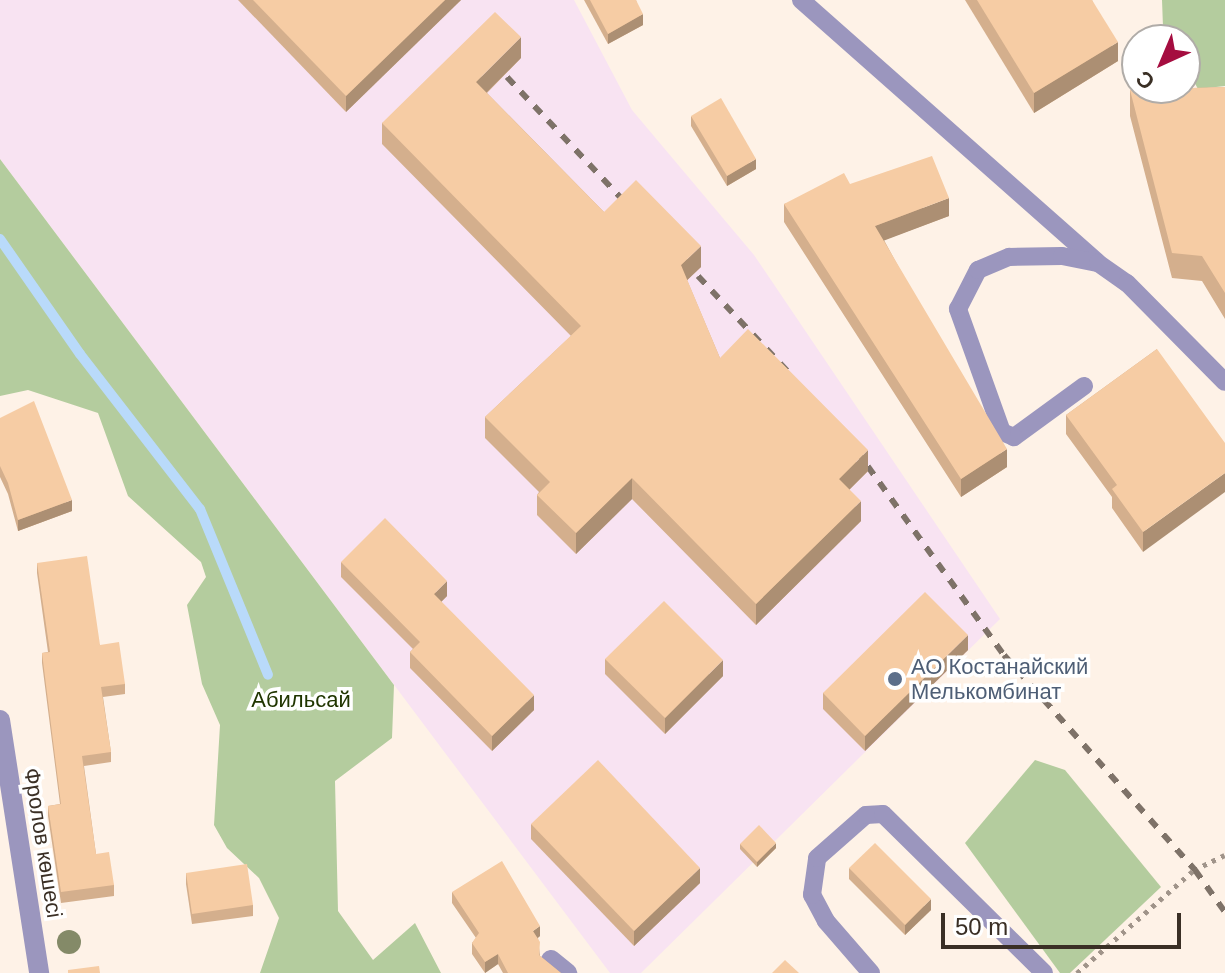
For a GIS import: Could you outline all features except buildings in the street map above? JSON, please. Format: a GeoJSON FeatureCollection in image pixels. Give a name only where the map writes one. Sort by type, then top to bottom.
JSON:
{"type":"FeatureCollection","features":[{"type":"Feature","properties":{"kind":"street","name":"Фролов көшесі"},"geometry":{"type":"LineString","coordinates":[[0,720],[39,973]]}},
{"type":"Feature","properties":{"kind":"lane"},"geometry":{"type":"LineString","coordinates":[[801,0],[1098,263],[1127,283],[1225,382]]}},
{"type":"Feature","properties":{"kind":"lane"},"geometry":{"type":"LineString","coordinates":[[1084,386],[1009,437],[1002,432],[958,309],[965,287],[978,270],[1009,257],[1062,256],[1098,263]]}},
{"type":"Feature","properties":{"kind":"lane"},"geometry":{"type":"LineString","coordinates":[[871,973],[826,921],[812,895],[817,858],[866,815],[883,814],[1044,973]]}},
{"type":"Feature","properties":{"kind":"path"},"geometry":{"type":"LineString","coordinates":[[1077,973],[1194,870],[1225,855]]}},
{"type":"Feature","properties":{"kind":"shaded area"},"geometry":{"type":"Polygon","coordinates":[[[0,0],[574,0],[632,110],[754,255],[1000,619],[641,973],[610,973],[0,159],[0,0]]]}},
{"type":"Feature","properties":{"kind":"green space"},"geometry":{"type":"Polygon","coordinates":[[[1162,0],[1225,0],[1225,86],[1201,89],[1201,24],[1163,24],[1162,0]]]}},
{"type":"Feature","properties":{"kind":"green space","name":"Абильсай"},"geometry":{"type":"Polygon","coordinates":[[[0,159],[394,685],[392,738],[335,781],[338,911],[373,960],[415,923],[441,973],[260,973],[279,918],[259,878],[227,848],[214,825],[220,725],[202,684],[187,605],[206,577],[201,562],[128,496],[98,413],[28,390],[0,396],[0,159]]]}},
{"type":"Feature","properties":{"kind":"green space"},"geometry":{"type":"Polygon","coordinates":[[[1035,760],[1065,770],[1161,887],[1070,973],[1060,973],[965,843],[1035,760]]]}},
{"type":"Feature","properties":{"kind":"waterway","name":"Абильсай"},"geometry":{"type":"LineString","coordinates":[[0,239],[80,354],[200,509],[268,675]]}},
{"type":"Feature","properties":{"kind":"railway"},"geometry":{"type":"LineString","coordinates":[[507,77],[622,199]]}},
{"type":"Feature","properties":{"kind":"railway"},"geometry":{"type":"LineString","coordinates":[[698,276],[793,377]]}},
{"type":"Feature","properties":{"kind":"railway"},"geometry":{"type":"LineString","coordinates":[[856,450],[1004,655],[1195,870],[1225,912]]}},
{"type":"Feature","properties":{"kind":"place","name":"АО Костанайский Мелькомбинат"},"geometry":{"type":"Point","coordinates":[895,679]}}]}
